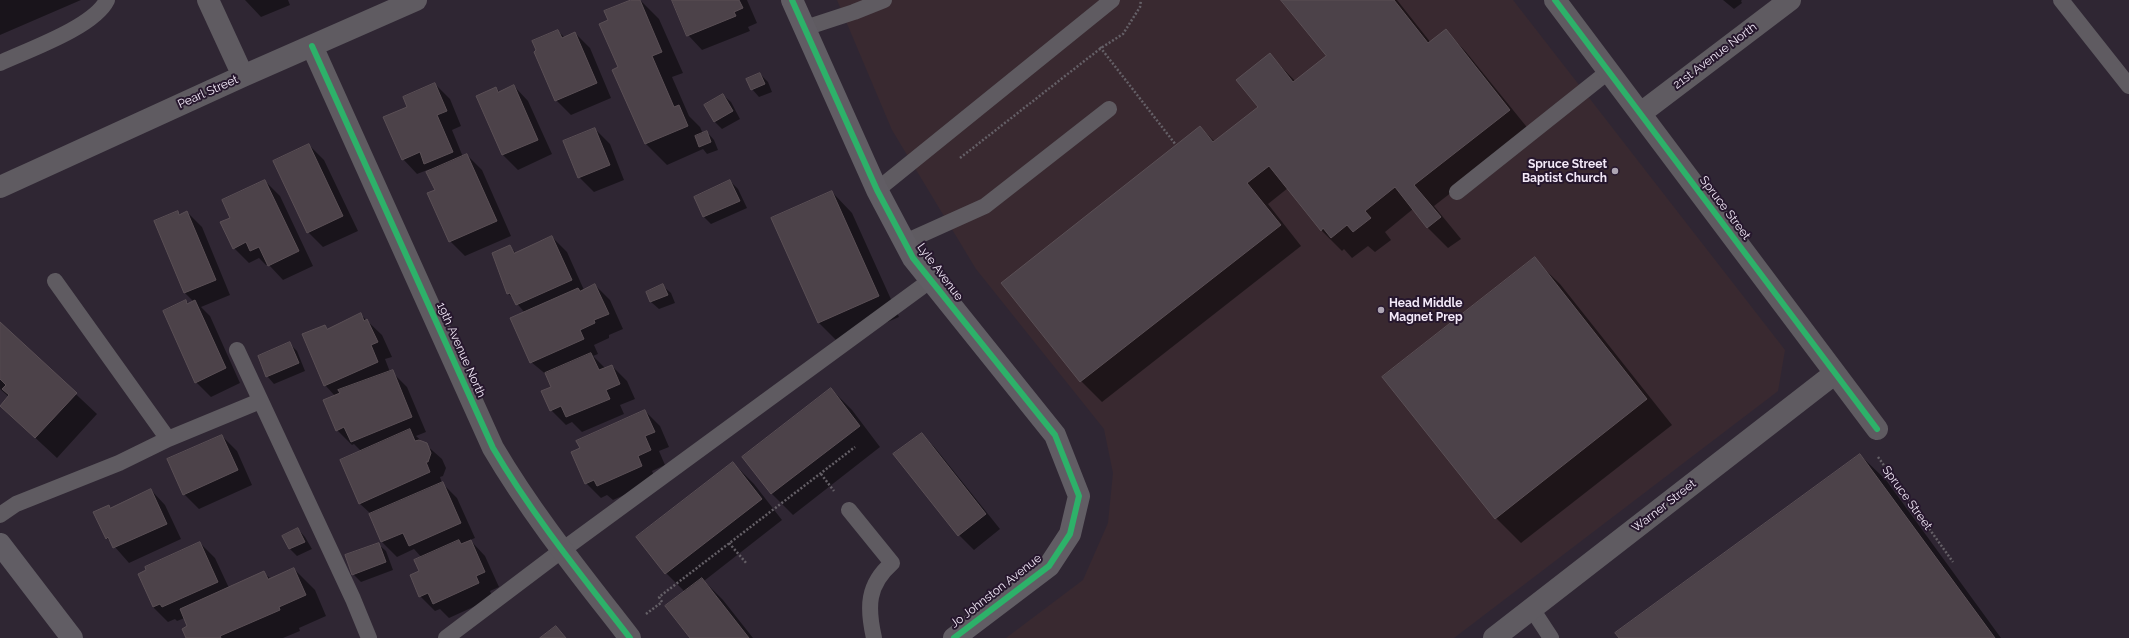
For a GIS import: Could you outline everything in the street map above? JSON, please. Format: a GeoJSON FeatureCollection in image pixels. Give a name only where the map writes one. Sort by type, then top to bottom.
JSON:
{"type":"FeatureCollection","features":[{"type":"Feature","properties":{"kind":"street"},"geometry":{"type":"LineString","coordinates":[[208,0],[243,76]]}},
{"type":"Feature","properties":{"kind":"street","name":"Pearl Street"},"geometry":{"type":"LineString","coordinates":[[0,187],[243,76],[416,0]]}},
{"type":"Feature","properties":{"kind":"street","name":"Lyle Avenue"},"geometry":{"type":"LineString","coordinates":[[792,0],[877,190],[913,258],[1055,435],[1079,496]]}},
{"type":"Feature","properties":{"kind":"street","name":"Spruce Street"},"geometry":{"type":"LineString","coordinates":[[1555,0],[1641,113],[1834,374],[1877,429]]}},
{"type":"Feature","properties":{"kind":"street","name":"21st Avenue North"},"geometry":{"type":"LineString","coordinates":[[1641,113],[1790,0]]}},
{"type":"Feature","properties":{"kind":"street","name":"19th Avenue North"},"geometry":{"type":"LineString","coordinates":[[312,46],[493,448],[514,484],[561,551],[627,634]]}},
{"type":"Feature","properties":{"kind":"street","name":"Warner Street"},"geometry":{"type":"LineString","coordinates":[[1494,638],[1834,374]]}},
{"type":"Feature","properties":{"kind":"street","name":"Jo Johnston Avenue"},"geometry":{"type":"LineString","coordinates":[[954,638],[1050,566],[1070,534],[1079,496]]}},
{"type":"Feature","properties":{"kind":"street"},"geometry":{"type":"LineString","coordinates":[[0,544],[72,638]]}},
{"type":"Feature","properties":{"kind":"lane"},"geometry":{"type":"LineString","coordinates":[[0,63],[70,31],[99,12],[107,0]]}},
{"type":"Feature","properties":{"kind":"lane"},"geometry":{"type":"LineString","coordinates":[[805,28],[854,12],[884,0]]}},
{"type":"Feature","properties":{"kind":"lane"},"geometry":{"type":"LineString","coordinates":[[877,190],[1112,0]]}},
{"type":"Feature","properties":{"kind":"lane"},"geometry":{"type":"LineString","coordinates":[[2062,0],[2129,86]]}},
{"type":"Feature","properties":{"kind":"lane"},"geometry":{"type":"LineString","coordinates":[[1457,192],[1609,71]]}},
{"type":"Feature","properties":{"kind":"lane"},"geometry":{"type":"LineString","coordinates":[[904,242],[985,206],[1109,109]]}},
{"type":"Feature","properties":{"kind":"lane"},"geometry":{"type":"LineString","coordinates":[[446,638],[561,551],[931,280]]}},
{"type":"Feature","properties":{"kind":"lane"},"geometry":{"type":"LineString","coordinates":[[55,281],[168,439]]}},
{"type":"Feature","properties":{"kind":"lane"},"geometry":{"type":"LineString","coordinates":[[237,350],[353,599],[369,638]]}},
{"type":"Feature","properties":{"kind":"lane"},"geometry":{"type":"LineString","coordinates":[[0,516],[16,504],[119,463],[168,439],[260,400]]}},
{"type":"Feature","properties":{"kind":"lane"},"geometry":{"type":"LineString","coordinates":[[849,510],[892,563],[879,575],[873,587],[870,620],[874,638]]}},
{"type":"Feature","properties":{"kind":"lane"},"geometry":{"type":"LineString","coordinates":[[1532,609],[1551,638]]}},
{"type":"Feature","properties":{"kind":"path"},"geometry":{"type":"LineString","coordinates":[[957,160],[1101,48],[1123,34],[1140,7],[1141,0]]}},
{"type":"Feature","properties":{"kind":"path"},"geometry":{"type":"LineString","coordinates":[[1083,24],[1176,145]]}},
{"type":"Feature","properties":{"kind":"path"},"geometry":{"type":"LineString","coordinates":[[627,634],[662,602],[659,597],[855,447]]}},
{"type":"Feature","properties":{"kind":"path"},"geometry":{"type":"LineString","coordinates":[[729,543],[747,564]]}},
{"type":"Feature","properties":{"kind":"shaded area","name":"Head Middle Magnet Prep"},"geometry":{"type":"Polygon","coordinates":[[[837,0],[1513,0],[1785,350],[1778,391],[1454,638],[1006,638],[1083,580],[1108,523],[1113,473],[1104,429],[976,269],[892,130],[837,0]]]}},
{"type":"Feature","properties":{"kind":"building"},"geometry":{"type":"Polygon","coordinates":[[[631,0],[640,0],[662,52],[652,56],[674,107],[679,105],[688,126],[645,144],[612,70],[618,67],[599,24],[608,20],[604,11],[631,0]]]}},
{"type":"Feature","properties":{"kind":"building"},"geometry":{"type":"Polygon","coordinates":[[[672,0],[739,0],[743,8],[734,12],[736,16],[687,36],[672,0]]]}},
{"type":"Feature","properties":{"kind":"building"},"geometry":{"type":"Polygon","coordinates":[[[1281,0],[1394,0],[1428,43],[1446,29],[1510,110],[1414,185],[1441,217],[1427,228],[1395,187],[1365,211],[1371,218],[1353,232],[1347,225],[1331,238],[1323,228],[1321,231],[1269,166],[1247,183],[1281,225],[1080,382],[1001,283],[1200,126],[1213,142],[1258,107],[1236,80],[1270,53],[1293,82],[1326,56],[1281,0]]]}},
{"type":"Feature","properties":{"kind":"building"},"geometry":{"type":"Polygon","coordinates":[[[558,30],[562,38],[575,32],[597,83],[555,101],[534,52],[536,50],[532,41],[558,30]]]}},
{"type":"Feature","properties":{"kind":"building"},"geometry":{"type":"Polygon","coordinates":[[[760,73],[765,84],[751,90],[746,79],[760,73]]]}},
{"type":"Feature","properties":{"kind":"building"},"geometry":{"type":"Polygon","coordinates":[[[435,83],[447,111],[437,115],[453,152],[424,164],[420,152],[402,160],[383,117],[407,107],[403,97],[435,83]]]}},
{"type":"Feature","properties":{"kind":"building"},"geometry":{"type":"Polygon","coordinates":[[[514,85],[538,140],[502,155],[476,96],[496,87],[498,92],[514,85]]]}},
{"type":"Feature","properties":{"kind":"building"},"geometry":{"type":"Polygon","coordinates":[[[723,94],[733,111],[714,122],[704,105],[723,94]]]}},
{"type":"Feature","properties":{"kind":"building"},"geometry":{"type":"Polygon","coordinates":[[[595,128],[610,165],[578,178],[563,141],[595,128]]]}},
{"type":"Feature","properties":{"kind":"building"},"geometry":{"type":"Polygon","coordinates":[[[707,131],[711,142],[699,147],[695,136],[707,131]]]}},
{"type":"Feature","properties":{"kind":"building"},"geometry":{"type":"Polygon","coordinates":[[[309,144],[343,216],[307,233],[273,161],[309,144]]]}},
{"type":"Feature","properties":{"kind":"building"},"geometry":{"type":"Polygon","coordinates":[[[467,154],[497,221],[449,242],[427,193],[435,190],[426,172],[467,154]]]}},
{"type":"Feature","properties":{"kind":"building"},"geometry":{"type":"Polygon","coordinates":[[[265,180],[299,251],[268,266],[259,247],[250,251],[246,242],[233,249],[220,222],[230,218],[222,200],[265,180]]]}},
{"type":"Feature","properties":{"kind":"building"},"geometry":{"type":"Polygon","coordinates":[[[730,180],[740,201],[703,217],[694,197],[730,180]]]}},
{"type":"Feature","properties":{"kind":"building"},"geometry":{"type":"Polygon","coordinates":[[[832,191],[879,296],[818,323],[771,218],[832,191]]]}},
{"type":"Feature","properties":{"kind":"building"},"geometry":{"type":"Polygon","coordinates":[[[178,211],[179,215],[187,211],[216,280],[184,293],[154,221],[178,211]]]}},
{"type":"Feature","properties":{"kind":"building"},"geometry":{"type":"Polygon","coordinates":[[[552,236],[572,280],[516,305],[510,293],[507,294],[492,253],[510,245],[514,253],[552,236]]]}},
{"type":"Feature","properties":{"kind":"building"},"geometry":{"type":"Polygon","coordinates":[[[1535,257],[1647,399],[1495,519],[1382,377],[1535,257]]]}},
{"type":"Feature","properties":{"kind":"building"},"geometry":{"type":"Polygon","coordinates":[[[595,284],[609,314],[594,320],[595,323],[580,330],[584,339],[530,363],[510,318],[578,288],[580,291],[595,284]]]}},
{"type":"Feature","properties":{"kind":"building"},"geometry":{"type":"Polygon","coordinates":[[[663,284],[668,295],[650,302],[646,292],[663,284]]]}},
{"type":"Feature","properties":{"kind":"building"},"geometry":{"type":"Polygon","coordinates":[[[186,300],[187,304],[195,300],[226,368],[195,383],[163,311],[186,300]]]}},
{"type":"Feature","properties":{"kind":"building"},"geometry":{"type":"Polygon","coordinates":[[[361,313],[364,321],[367,319],[378,342],[371,345],[378,362],[324,386],[302,334],[325,325],[327,329],[361,313]]]}},
{"type":"Feature","properties":{"kind":"building"},"geometry":{"type":"Polygon","coordinates":[[[0,322],[77,393],[35,438],[0,406],[9,395],[2,389],[6,385],[0,379],[0,322]]]}},
{"type":"Feature","properties":{"kind":"building"},"geometry":{"type":"Polygon","coordinates":[[[290,342],[299,363],[266,377],[258,356],[290,342]]]}},
{"type":"Feature","properties":{"kind":"building"},"geometry":{"type":"Polygon","coordinates":[[[591,353],[599,370],[612,365],[620,384],[606,390],[610,399],[566,417],[561,406],[550,411],[541,391],[551,387],[545,373],[591,353]]]}},
{"type":"Feature","properties":{"kind":"building"},"geometry":{"type":"Polygon","coordinates":[[[393,370],[412,417],[351,442],[344,427],[336,431],[323,400],[340,393],[338,390],[393,370]]]}},
{"type":"Feature","properties":{"kind":"building"},"geometry":{"type":"Polygon","coordinates":[[[831,388],[860,426],[771,494],[742,457],[831,388]]]}},
{"type":"Feature","properties":{"kind":"building"},"geometry":{"type":"Polygon","coordinates":[[[645,410],[655,432],[645,436],[651,450],[638,456],[642,466],[597,486],[594,480],[585,484],[571,452],[580,448],[576,441],[645,410]]]}},
{"type":"Feature","properties":{"kind":"building"},"geometry":{"type":"Polygon","coordinates":[[[410,429],[415,441],[419,440],[427,443],[431,453],[428,462],[426,462],[430,472],[359,504],[340,460],[410,429]]]}},
{"type":"Feature","properties":{"kind":"building"},"geometry":{"type":"Polygon","coordinates":[[[922,433],[986,514],[958,536],[893,454],[922,433]]]}},
{"type":"Feature","properties":{"kind":"building"},"geometry":{"type":"Polygon","coordinates":[[[222,435],[238,470],[183,495],[167,459],[222,435]]]}},
{"type":"Feature","properties":{"kind":"building"},"geometry":{"type":"Polygon","coordinates":[[[1860,454],[1995,638],[1619,638],[1615,633],[1860,454]]]}},
{"type":"Feature","properties":{"kind":"building"},"geometry":{"type":"Polygon","coordinates":[[[733,462],[762,499],[665,574],[636,537],[733,462]]]}},
{"type":"Feature","properties":{"kind":"building"},"geometry":{"type":"Polygon","coordinates":[[[443,482],[461,523],[409,546],[403,533],[381,542],[369,514],[443,482]]]}},
{"type":"Feature","properties":{"kind":"building"},"geometry":{"type":"Polygon","coordinates":[[[151,489],[167,524],[113,548],[108,537],[106,539],[93,512],[109,505],[110,508],[151,489]]]}},
{"type":"Feature","properties":{"kind":"building"},"geometry":{"type":"Polygon","coordinates":[[[298,528],[305,542],[289,549],[282,536],[298,528]]]}},
{"type":"Feature","properties":{"kind":"building"},"geometry":{"type":"Polygon","coordinates":[[[459,540],[461,544],[471,540],[485,572],[476,576],[479,583],[433,604],[428,593],[419,597],[410,575],[419,571],[414,560],[459,540]]]}},
{"type":"Feature","properties":{"kind":"building"},"geometry":{"type":"Polygon","coordinates":[[[200,542],[218,582],[162,607],[160,604],[153,607],[138,574],[146,570],[145,567],[200,542]]]}},
{"type":"Feature","properties":{"kind":"building"},"geometry":{"type":"Polygon","coordinates":[[[379,543],[386,562],[352,575],[345,555],[379,543]]]}},
{"type":"Feature","properties":{"kind":"building"},"geometry":{"type":"Polygon","coordinates":[[[294,568],[306,595],[279,607],[280,610],[220,636],[221,638],[186,638],[182,629],[187,626],[180,609],[264,571],[268,579],[294,568]]]}},
{"type":"Feature","properties":{"kind":"building"},"geometry":{"type":"Polygon","coordinates":[[[702,578],[749,638],[690,638],[665,606],[702,578]]]}},
{"type":"Feature","properties":{"kind":"building"},"geometry":{"type":"Polygon","coordinates":[[[556,626],[566,638],[540,638],[556,626]]]}},
{"type":"Feature","properties":{"kind":"cycle path"},"geometry":{"type":"LineString","coordinates":[[792,0],[877,190],[913,258],[1055,435],[1079,496],[1070,534],[1049,566],[954,638]]}},
{"type":"Feature","properties":{"kind":"cycle path"},"geometry":{"type":"LineString","coordinates":[[1555,0],[1877,429]]}},
{"type":"Feature","properties":{"kind":"cycle path"},"geometry":{"type":"LineString","coordinates":[[312,46],[493,448],[541,522],[630,638]]}},
{"type":"Feature","properties":{"kind":"place","name":"Spruce Street Baptist Church"},"geometry":{"type":"Point","coordinates":[1615,171]}},
{"type":"Feature","properties":{"kind":"place","name":"Head Middle Magnet Prep"},"geometry":{"type":"Point","coordinates":[1381,310]}}]}
